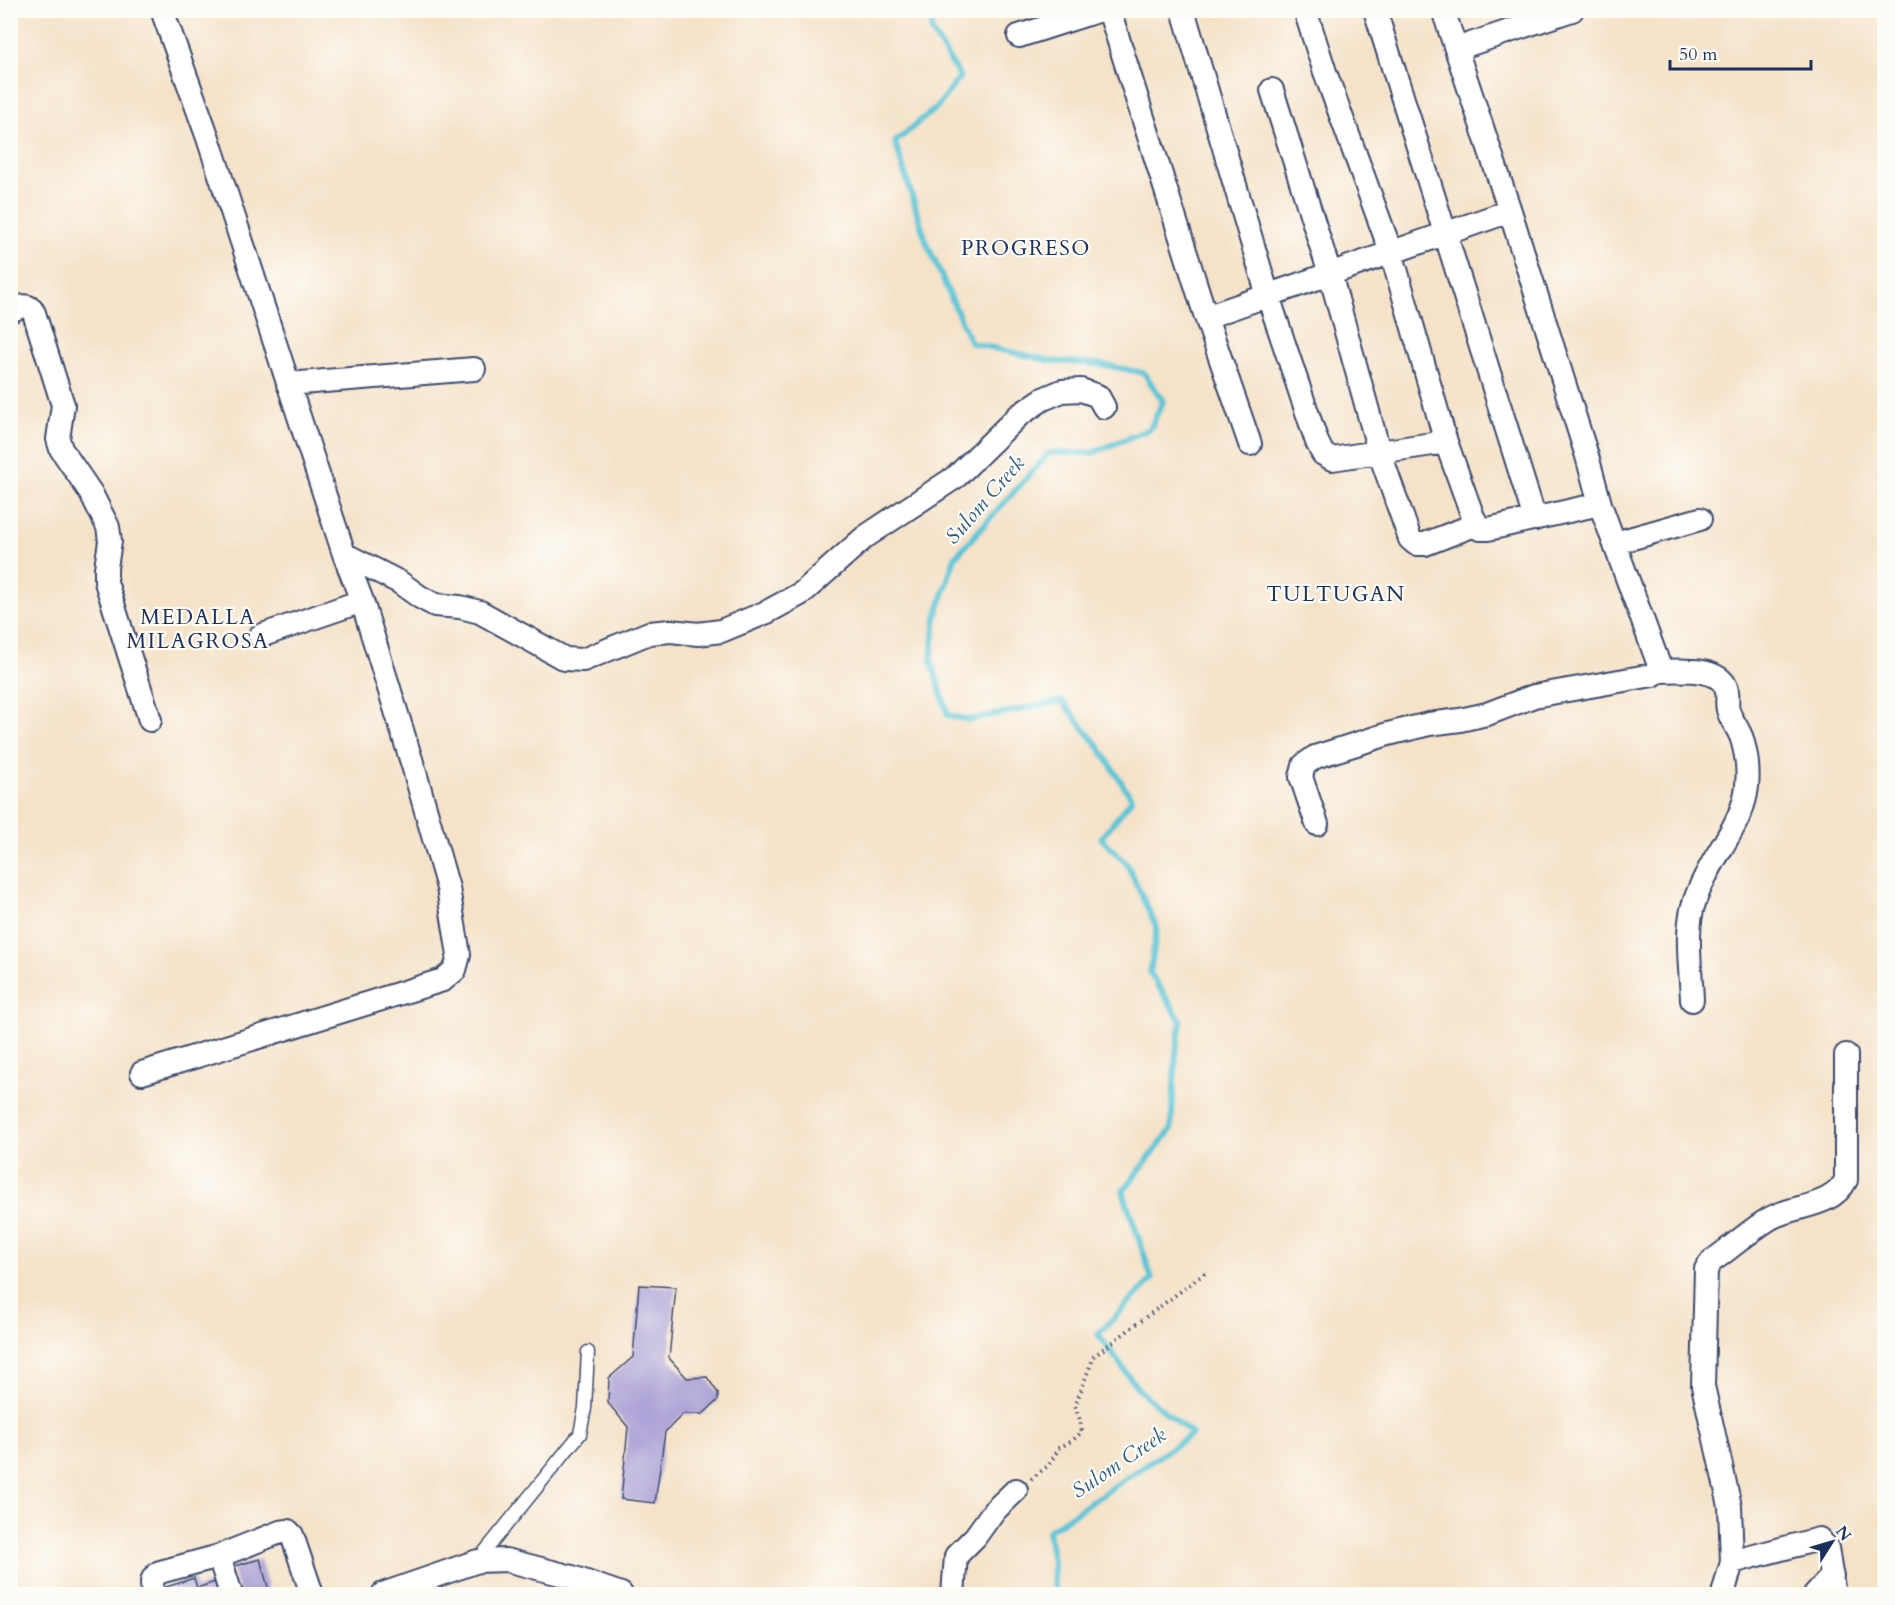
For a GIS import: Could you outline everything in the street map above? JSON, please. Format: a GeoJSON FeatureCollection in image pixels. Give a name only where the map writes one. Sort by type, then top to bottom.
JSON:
{"type":"FeatureCollection","features":[{"type":"Feature","properties":{"kind":"street"},"geometry":{"type":"LineString","coordinates":[[142,1073],[443,980],[455,970],[459,956],[448,888],[362,601],[344,554],[208,138],[162,10]]}},
{"type":"Feature","properties":{"kind":"street"},"geometry":{"type":"LineString","coordinates":[[1018,36],[1100,10]]}},
{"type":"Feature","properties":{"kind":"street"},"geometry":{"type":"LineString","coordinates":[[1109,10],[1206,317],[1250,444]]}},
{"type":"Feature","properties":{"kind":"street"},"geometry":{"type":"LineString","coordinates":[[1182,10],[1268,296],[1323,454],[1332,459],[1446,442]]}},
{"type":"Feature","properties":{"kind":"street"},"geometry":{"type":"LineString","coordinates":[[1305,10],[1325,72],[1391,252],[1446,442],[1476,524],[1480,529],[1488,529],[1600,504]]}},
{"type":"Feature","properties":{"kind":"street"},"geometry":{"type":"LineString","coordinates":[[1375,10],[1535,519]]}},
{"type":"Feature","properties":{"kind":"street"},"geometry":{"type":"LineString","coordinates":[[1443,10],[1510,211],[1584,445],[1600,504],[1659,665],[1658,671]]}},
{"type":"Feature","properties":{"kind":"street"},"geometry":{"type":"LineString","coordinates":[[1456,49],[1572,10]]}},
{"type":"Feature","properties":{"kind":"street"},"geometry":{"type":"LineString","coordinates":[[1272,90],[1330,274],[1379,452],[1410,539],[1416,544],[1425,544],[1476,524]]}},
{"type":"Feature","properties":{"kind":"street"},"geometry":{"type":"LineString","coordinates":[[1206,317],[1510,211]]}},
{"type":"Feature","properties":{"kind":"street"},"geometry":{"type":"LineString","coordinates":[[10,311],[25,306],[34,313],[63,405],[58,439],[61,450],[91,493],[108,526],[110,541],[106,582],[150,720]]}},
{"type":"Feature","properties":{"kind":"street"},"geometry":{"type":"LineString","coordinates":[[288,384],[474,369]]}},
{"type":"Feature","properties":{"kind":"street"},"geometry":{"type":"LineString","coordinates":[[344,554],[399,582],[435,605],[460,606],[480,612],[565,659],[583,660],[649,633],[671,631],[698,634],[721,631],[767,612],[802,593],[865,537],[957,476],[1018,416],[1043,399],[1062,392],[1081,390],[1098,396],[1104,407]]}},
{"type":"Feature","properties":{"kind":"street"},"geometry":{"type":"LineString","coordinates":[[1615,543],[1700,519]]}},
{"type":"Feature","properties":{"kind":"street"},"geometry":{"type":"LineString","coordinates":[[260,636],[362,601]]}},
{"type":"Feature","properties":{"kind":"street"},"geometry":{"type":"LineString","coordinates":[[1317,824],[1301,777],[1304,765],[1315,757],[1389,734],[1487,714],[1533,696],[1653,675],[1658,671],[1695,670],[1718,678],[1726,686],[1728,710],[1742,738],[1748,785],[1744,806],[1730,835],[1707,872],[1694,902],[1690,930],[1692,1000]]}},
{"type":"Feature","properties":{"kind":"street"},"geometry":{"type":"LineString","coordinates":[[1723,1594],[1732,1562],[1730,1506],[1703,1386],[1706,1269],[1712,1261],[1770,1218],[1831,1197],[1840,1191],[1846,1180],[1845,1055]]}},
{"type":"Feature","properties":{"kind":"street"},"geometry":{"type":"LineString","coordinates":[[953,1594],[956,1556],[975,1537],[993,1512],[1016,1490]]}},
{"type":"Feature","properties":{"kind":"street"},"geometry":{"type":"LineString","coordinates":[[154,1585],[160,1572],[219,1556],[288,1531],[292,1535],[312,1594]]}},
{"type":"Feature","properties":{"kind":"street"},"geometry":{"type":"LineString","coordinates":[[1732,1562],[1819,1539],[1827,1548],[1833,1585],[1815,1594]]}},
{"type":"Feature","properties":{"kind":"street"},"geometry":{"type":"LineString","coordinates":[[219,1556],[231,1594]]}},
{"type":"Feature","properties":{"kind":"street"},"geometry":{"type":"LineString","coordinates":[[383,1594],[478,1561],[506,1560],[572,1577],[621,1594]]}},
{"type":"Feature","properties":{"kind":"lane"},"geometry":{"type":"LineString","coordinates":[[478,1561],[580,1434],[585,1408],[588,1352]]}},
{"type":"Feature","properties":{"kind":"path"},"geometry":{"type":"LineString","coordinates":[[1016,1490],[1049,1465],[1059,1448],[1082,1432],[1075,1406],[1094,1356],[1205,1274]]}},
{"type":"Feature","properties":{"kind":"building"},"geometry":{"type":"Polygon","coordinates":[[[639,1285],[676,1287],[669,1358],[687,1378],[707,1377],[718,1393],[718,1400],[703,1414],[683,1414],[665,1432],[655,1503],[621,1499],[628,1427],[608,1403],[609,1378],[633,1357],[639,1285]]]}},
{"type":"Feature","properties":{"kind":"building"},"geometry":{"type":"Polygon","coordinates":[[[260,1559],[270,1594],[239,1594],[231,1567],[260,1559]]]}},
{"type":"Feature","properties":{"kind":"building"},"geometry":{"type":"Polygon","coordinates":[[[194,1578],[197,1588],[221,1580],[225,1594],[165,1594],[163,1588],[194,1578]]]}},
{"type":"Feature","properties":{"kind":"waterway","name":"Sulom Creek"},"geometry":{"type":"LineString","coordinates":[[930,10],[932,32],[960,77],[937,107],[895,142],[926,241],[971,343],[1051,361],[1100,364],[1144,373],[1163,401],[1150,429],[1092,453],[1049,453],[955,557],[936,617],[931,660],[948,715],[969,720],[1062,701],[1099,747],[1132,799],[1101,838],[1127,864],[1157,928],[1150,973],[1181,1021],[1176,1051],[1171,1130],[1123,1191],[1152,1279],[1098,1334],[1139,1390],[1192,1434],[1048,1531],[1053,1563],[1054,1594]]}},
{"type":"Feature","properties":{"kind":"district","name":"PROGRESO"},"geometry":{"type":"Point","coordinates":[1026,248]}},
{"type":"Feature","properties":{"kind":"district","name":"TULTUGAN"},"geometry":{"type":"Point","coordinates":[1336,594]}},
{"type":"Feature","properties":{"kind":"district","name":"MEDALLA MILAGROSA"},"geometry":{"type":"Point","coordinates":[198,629]}}]}
